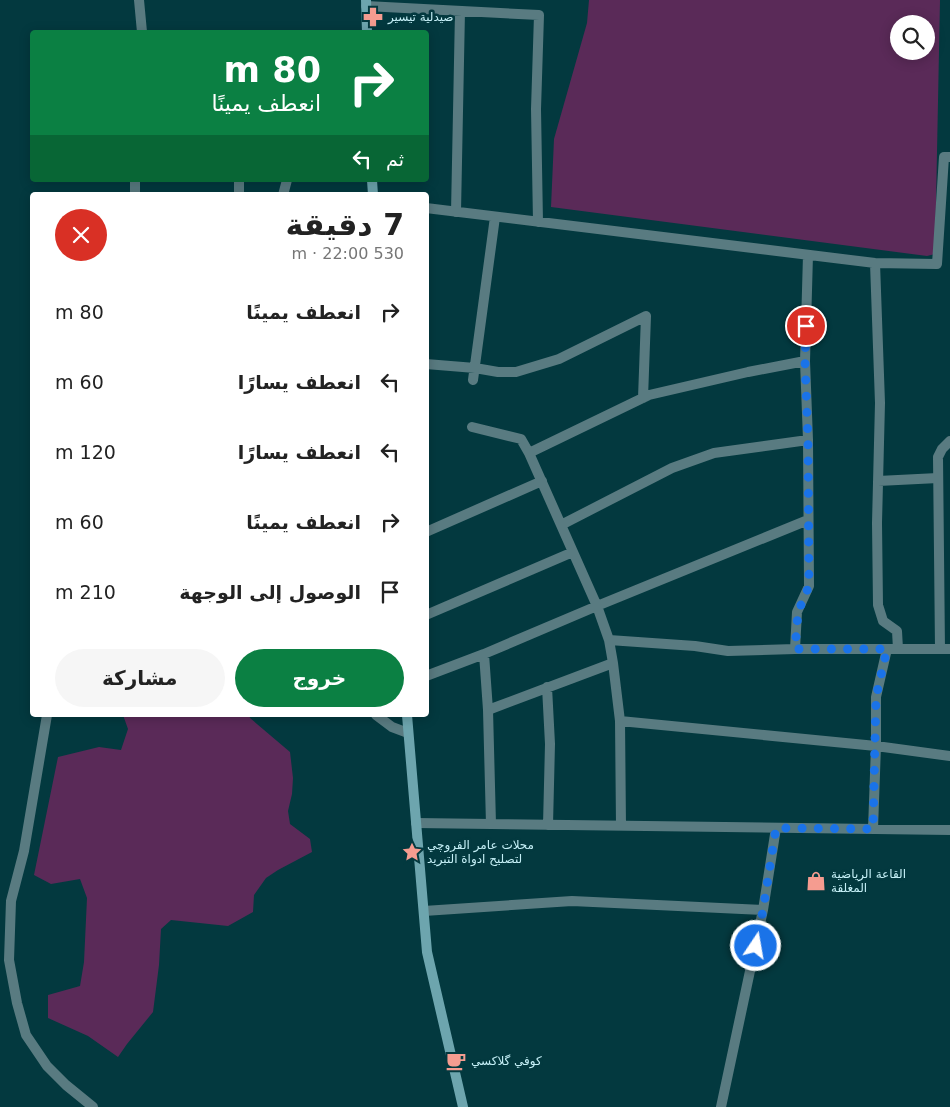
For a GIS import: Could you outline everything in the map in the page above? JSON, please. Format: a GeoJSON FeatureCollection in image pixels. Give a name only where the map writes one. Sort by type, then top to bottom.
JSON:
{"type":"FeatureCollection","features":[{"type":"Feature","properties":{"kind":"street"},"geometry":{"type":"LineString","coordinates":[[139,0],[142,30]]}},
{"type":"Feature","properties":{"kind":"street"},"geometry":{"type":"LineString","coordinates":[[367,30],[366,3],[539,15],[536,108],[538,222]]}},
{"type":"Feature","properties":{"kind":"street"},"geometry":{"type":"LineString","coordinates":[[456,212],[460,11]]}},
{"type":"Feature","properties":{"kind":"street"},"geometry":{"type":"LineString","coordinates":[[429,208],[875,264],[937,264],[944,157],[950,157]]}},
{"type":"Feature","properties":{"kind":"street"},"geometry":{"type":"LineString","coordinates":[[473,380],[495,217]]}},
{"type":"Feature","properties":{"kind":"street"},"geometry":{"type":"LineString","coordinates":[[795,649],[798,612],[809,586],[808,440],[805,361],[808,255]]}},
{"type":"Feature","properties":{"kind":"street"},"geometry":{"type":"LineString","coordinates":[[875,264],[880,403],[877,523],[878,605],[883,621],[897,631],[898,649]]}},
{"type":"Feature","properties":{"kind":"street"},"geometry":{"type":"LineString","coordinates":[[429,364],[498,372],[516,372],[559,359],[646,316],[643,398]]}},
{"type":"Feature","properties":{"kind":"street"},"geometry":{"type":"LineString","coordinates":[[529,453],[649,395],[805,361]]}},
{"type":"Feature","properties":{"kind":"street"},"geometry":{"type":"LineString","coordinates":[[472,427],[521,439],[542,481],[597,606],[609,640],[620,722],[621,826]]}},
{"type":"Feature","properties":{"kind":"street"},"geometry":{"type":"LineString","coordinates":[[561,525],[672,468],[714,453],[808,440]]}},
{"type":"Feature","properties":{"kind":"street"},"geometry":{"type":"LineString","coordinates":[[609,640],[695,646],[728,651],[945,649],[938,457],[942,449],[950,441]]}},
{"type":"Feature","properties":{"kind":"street"},"geometry":{"type":"LineString","coordinates":[[878,480],[938,478]]}},
{"type":"Feature","properties":{"kind":"street"},"geometry":{"type":"LineString","coordinates":[[429,531],[542,481]]}},
{"type":"Feature","properties":{"kind":"street"},"geometry":{"type":"LineString","coordinates":[[429,675],[808,520]]}},
{"type":"Feature","properties":{"kind":"street"},"geometry":{"type":"LineString","coordinates":[[429,614],[573,552]]}},
{"type":"Feature","properties":{"kind":"street"},"geometry":{"type":"LineString","coordinates":[[873,829],[876,697],[887,649]]}},
{"type":"Feature","properties":{"kind":"street"},"geometry":{"type":"LineString","coordinates":[[484,654],[488,710],[490,824]]}},
{"type":"Feature","properties":{"kind":"street"},"geometry":{"type":"LineString","coordinates":[[488,710],[613,663]]}},
{"type":"Feature","properties":{"kind":"street"},"geometry":{"type":"LineString","coordinates":[[547,688],[550,744],[548,825]]}},
{"type":"Feature","properties":{"kind":"street"},"geometry":{"type":"LineString","coordinates":[[47,717],[24,852],[11,901],[9,960],[17,1003],[26,1035],[47,1066],[66,1085],[94,1107]]}},
{"type":"Feature","properties":{"kind":"street"},"geometry":{"type":"LineString","coordinates":[[379,717],[392,727],[408,733]]}},
{"type":"Feature","properties":{"kind":"street"},"geometry":{"type":"LineString","coordinates":[[407,717],[427,952],[463,1107]]}},
{"type":"Feature","properties":{"kind":"street"},"geometry":{"type":"LineString","coordinates":[[620,722],[876,746],[950,756]]}},
{"type":"Feature","properties":{"kind":"street"},"geometry":{"type":"LineString","coordinates":[[416,823],[950,830]]}},
{"type":"Feature","properties":{"kind":"street"},"geometry":{"type":"LineString","coordinates":[[721,1107],[763,910],[776,828]]}},
{"type":"Feature","properties":{"kind":"street"},"geometry":{"type":"LineString","coordinates":[[424,911],[572,901],[763,910]]}},
{"type":"Feature","properties":{"kind":"shaded area"},"geometry":{"type":"Polygon","coordinates":[[[589,0],[940,0],[935,254],[927,256],[551,207],[554,139],[587,23],[589,0]]]}},
{"type":"Feature","properties":{"kind":"shaded area"},"geometry":{"type":"Polygon","coordinates":[[[124,717],[250,717],[290,752],[293,778],[288,811],[290,824],[310,839],[312,852],[266,878],[254,895],[253,912],[228,926],[171,920],[161,929],[153,1012],[118,1057],[88,1036],[48,1018],[48,995],[80,986],[84,962],[87,898],[80,879],[51,884],[34,875],[58,757],[99,747],[121,750],[128,729],[124,717]]]}},
{"type":"Feature","properties":{"kind":"place","name":"صيدلية تيسير"},"geometry":{"type":"Point","coordinates":[373,17]}},
{"type":"Feature","properties":{"kind":"place","name":"محلات عامر الفروچي لتصليح ادواة التبريد"},"geometry":{"type":"Point","coordinates":[412,852]}},
{"type":"Feature","properties":{"kind":"place","name":"القاعة الرياضية المغلقة"},"geometry":{"type":"Point","coordinates":[816,881]}},
{"type":"Feature","properties":{"kind":"place","name":"كوفي گلاكسي"},"geometry":{"type":"Point","coordinates":[456,1061]}},
{"type":"Feature","properties":{"kind":"route"},"geometry":{"type":"LineString","coordinates":[[756,946],[776,828],[873,829],[876,697],[887,649],[795,649],[798,612],[809,586],[806,326]]}}]}
